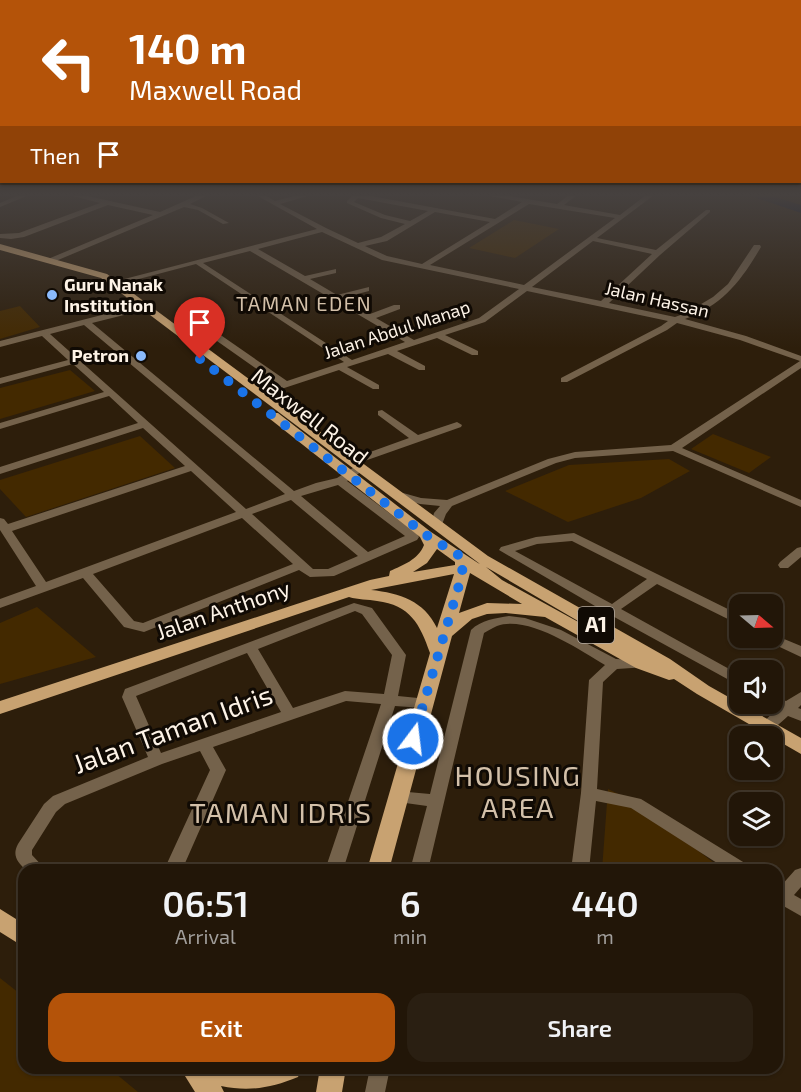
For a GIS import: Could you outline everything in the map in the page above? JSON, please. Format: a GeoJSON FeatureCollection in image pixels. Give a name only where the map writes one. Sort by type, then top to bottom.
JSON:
{"type":"FeatureCollection","features":[{"type":"Feature","properties":{"kind":"main road","name":"Maxwell Road"},"geometry":{"type":"LineString","coordinates":[[0,247],[99,274],[260,393],[348,471],[392,492],[468,565],[642,664],[684,678]]}},
{"type":"Feature","properties":{"kind":"main road","name":"Maxwell Road"},"geometry":{"type":"LineString","coordinates":[[0,252],[98,281],[284,424],[431,530],[664,663],[684,678]]}},
{"type":"Feature","properties":{"kind":"main road"},"geometry":{"type":"LineString","coordinates":[[23,259],[51,261],[49,262],[52,266],[79,274]]}},
{"type":"Feature","properties":{"kind":"main road"},"geometry":{"type":"LineString","coordinates":[[232,384],[247,392],[260,393],[257,396],[259,402],[284,424]]}},
{"type":"Feature","properties":{"kind":"main road"},"geometry":{"type":"LineString","coordinates":[[376,583],[408,569],[424,558],[431,545],[431,530]]}},
{"type":"Feature","properties":{"kind":"main road"},"geometry":{"type":"LineString","coordinates":[[380,864],[438,652],[468,565],[507,574]]}},
{"type":"Feature","properties":{"kind":"main road","name":"Jalan Anthony"},"geometry":{"type":"LineString","coordinates":[[0,708],[376,583],[468,565]]}},
{"type":"Feature","properties":{"kind":"main road"},"geometry":{"type":"LineString","coordinates":[[342,594],[390,597],[419,611],[426,619],[438,652]]}},
{"type":"Feature","properties":{"kind":"main road"},"geometry":{"type":"LineString","coordinates":[[446,632],[469,614],[483,610],[508,608],[553,613]]}},
{"type":"Feature","properties":{"kind":"main road"},"geometry":{"type":"LineString","coordinates":[[684,678],[763,726]]}},
{"type":"Feature","properties":{"kind":"main road"},"geometry":{"type":"LineString","coordinates":[[783,737],[801,747]]}},
{"type":"Feature","properties":{"kind":"main road"},"geometry":{"type":"LineString","coordinates":[[0,919],[18,933]]}},
{"type":"Feature","properties":{"kind":"main road"},"geometry":{"type":"LineString","coordinates":[[198,1074],[211,1092]]}},
{"type":"Feature","properties":{"kind":"main road"},"geometry":{"type":"LineString","coordinates":[[222,1074],[232,1078],[249,1078],[275,1074]]}},
{"type":"Feature","properties":{"kind":"main road"},"geometry":{"type":"LineString","coordinates":[[329,1092],[332,1074]]}},
{"type":"Feature","properties":{"kind":"street"},"geometry":{"type":"LineString","coordinates":[[51,261],[86,246]]}},
{"type":"Feature","properties":{"kind":"street"},"geometry":{"type":"LineString","coordinates":[[113,283],[259,246]]}},
{"type":"Feature","properties":{"kind":"street","name":"Jalan Hassan"},"geometry":{"type":"LineString","coordinates":[[356,246],[385,258],[673,319],[742,338],[801,359]]}},
{"type":"Feature","properties":{"kind":"street"},"geometry":{"type":"LineString","coordinates":[[423,266],[456,246]]}},
{"type":"Feature","properties":{"kind":"street","name":"Jalan Abdul Manap"},"geometry":{"type":"LineString","coordinates":[[260,393],[482,320],[583,246]]}},
{"type":"Feature","properties":{"kind":"street"},"geometry":{"type":"LineString","coordinates":[[624,246],[657,253]]}},
{"type":"Feature","properties":{"kind":"street"},"geometry":{"type":"LineString","coordinates":[[603,304],[666,246]]}},
{"type":"Feature","properties":{"kind":"street"},"geometry":{"type":"LineString","coordinates":[[564,380],[664,328],[673,319],[686,316],[721,297],[736,283],[757,247]]}},
{"type":"Feature","properties":{"kind":"street"},"geometry":{"type":"LineString","coordinates":[[251,248],[413,343]]}},
{"type":"Feature","properties":{"kind":"street"},"geometry":{"type":"LineString","coordinates":[[197,262],[351,363]]}},
{"type":"Feature","properties":{"kind":"street"},"geometry":{"type":"LineString","coordinates":[[303,279],[333,271]]}},
{"type":"Feature","properties":{"kind":"street"},"geometry":{"type":"LineString","coordinates":[[129,279],[145,292]]}},
{"type":"Feature","properties":{"kind":"street"},"geometry":{"type":"LineString","coordinates":[[334,298],[366,289]]}},
{"type":"Feature","properties":{"kind":"street"},"geometry":{"type":"LineString","coordinates":[[368,318],[397,308]]}},
{"type":"Feature","properties":{"kind":"street"},"geometry":{"type":"LineString","coordinates":[[0,344],[133,310]]}},
{"type":"Feature","properties":{"kind":"street"},"geometry":{"type":"LineString","coordinates":[[183,313],[285,384]]}},
{"type":"Feature","properties":{"kind":"street"},"geometry":{"type":"LineString","coordinates":[[86,322],[368,558]]}},
{"type":"Feature","properties":{"kind":"street"},"geometry":{"type":"LineString","coordinates":[[44,333],[310,573],[324,575],[413,537],[348,471]]}},
{"type":"Feature","properties":{"kind":"street"},"geometry":{"type":"LineString","coordinates":[[438,335],[475,353]]}},
{"type":"Feature","properties":{"kind":"street"},"geometry":{"type":"LineString","coordinates":[[390,351],[422,368]]}},
{"type":"Feature","properties":{"kind":"street"},"geometry":{"type":"LineString","coordinates":[[674,448],[801,359]]}},
{"type":"Feature","properties":{"kind":"street"},"geometry":{"type":"LineString","coordinates":[[0,381],[75,362]]}},
{"type":"Feature","properties":{"kind":"street"},"geometry":{"type":"LineString","coordinates":[[340,367],[376,387]]}},
{"type":"Feature","properties":{"kind":"street"},"geometry":{"type":"LineString","coordinates":[[0,426],[110,393]]}},
{"type":"Feature","properties":{"kind":"street"},"geometry":{"type":"LineString","coordinates":[[382,412],[417,439]]}},
{"type":"Feature","properties":{"kind":"street"},"geometry":{"type":"LineString","coordinates":[[0,471],[144,424]]}},
{"type":"Feature","properties":{"kind":"street"},"geometry":{"type":"LineString","coordinates":[[0,604],[320,486],[417,439],[457,425]]}},
{"type":"Feature","properties":{"kind":"street"},"geometry":{"type":"LineString","coordinates":[[431,530],[448,504],[563,458],[674,448],[801,504]]}},
{"type":"Feature","properties":{"kind":"street"},"geometry":{"type":"LineString","coordinates":[[43,587],[3,525],[193,467]]}},
{"type":"Feature","properties":{"kind":"street"},"geometry":{"type":"LineString","coordinates":[[392,492],[420,501],[448,504]]}},
{"type":"Feature","properties":{"kind":"street"},"geometry":{"type":"LineString","coordinates":[[729,615],[574,537],[536,541],[505,550],[729,675]]}},
{"type":"Feature","properties":{"kind":"street"},"geometry":{"type":"LineString","coordinates":[[784,565],[801,551]]}},
{"type":"Feature","properties":{"kind":"street"},"geometry":{"type":"LineString","coordinates":[[85,572],[129,624],[144,628],[301,566]]}},
{"type":"Feature","properties":{"kind":"street"},"geometry":{"type":"LineString","coordinates":[[612,610],[657,578]]}},
{"type":"Feature","properties":{"kind":"street"},"geometry":{"type":"LineString","coordinates":[[157,760],[129,697],[130,693],[354,607],[368,611],[399,654],[390,700],[336,864]]}},
{"type":"Feature","properties":{"kind":"street"},"geometry":{"type":"LineString","coordinates":[[420,864],[478,630],[497,622],[545,627],[614,664],[642,664]]}},
{"type":"Feature","properties":{"kind":"street"},"geometry":{"type":"LineString","coordinates":[[783,643],[801,652]]}},
{"type":"Feature","properties":{"kind":"street"},"geometry":{"type":"LineString","coordinates":[[250,647],[290,714]]}},
{"type":"Feature","properties":{"kind":"street"},"geometry":{"type":"LineString","coordinates":[[581,864],[589,793],[596,680],[614,664]]}},
{"type":"Feature","properties":{"kind":"street","name":"Jalan Taman Idris"},"geometry":{"type":"LineString","coordinates":[[30,864],[24,858],[24,849],[50,808],[70,794],[157,760],[345,696],[423,703]]}},
{"type":"Feature","properties":{"kind":"street"},"geometry":{"type":"LineString","coordinates":[[767,726],[795,712],[801,697]]}},
{"type":"Feature","properties":{"kind":"street"},"geometry":{"type":"LineString","coordinates":[[176,864],[218,770],[204,744]]}},
{"type":"Feature","properties":{"kind":"street"},"geometry":{"type":"LineString","coordinates":[[589,793],[635,803],[732,864]]}},
{"type":"Feature","properties":{"kind":"street"},"geometry":{"type":"LineString","coordinates":[[398,796],[436,801]]}},
{"type":"Feature","properties":{"kind":"street"},"geometry":{"type":"LineString","coordinates":[[783,891],[801,875]]}},
{"type":"Feature","properties":{"kind":"street"},"geometry":{"type":"LineString","coordinates":[[783,897],[801,908]]}},
{"type":"Feature","properties":{"kind":"street"},"geometry":{"type":"LineString","coordinates":[[375,1092],[379,1074]]}},
{"type":"Feature","properties":{"kind":"shaded area"},"geometry":{"type":"Polygon","coordinates":[[[472,246],[533,246],[515,258],[469,248],[472,246]]]}},
{"type":"Feature","properties":{"kind":"shaded area"},"geometry":{"type":"Polygon","coordinates":[[[20,306],[40,327],[0,339],[0,311],[20,306]]]}},
{"type":"Feature","properties":{"kind":"shaded area"},"geometry":{"type":"Polygon","coordinates":[[[70,370],[95,391],[0,419],[0,388],[70,370]]]}},
{"type":"Feature","properties":{"kind":"shaded area"},"geometry":{"type":"Polygon","coordinates":[[[713,434],[771,457],[749,473],[691,449],[713,434]]]}},
{"type":"Feature","properties":{"kind":"shaded area"},"geometry":{"type":"Polygon","coordinates":[[[140,436],[175,468],[26,517],[0,489],[0,480],[140,436]]]}},
{"type":"Feature","properties":{"kind":"shaded area"},"geometry":{"type":"Polygon","coordinates":[[[669,459],[690,471],[641,498],[568,522],[505,491],[569,465],[669,459]]]}},
{"type":"Feature","properties":{"kind":"shaded area"},"geometry":{"type":"Polygon","coordinates":[[[37,607],[96,657],[0,684],[0,623],[37,607]]]}},
{"type":"Feature","properties":{"kind":"shaded area"},"geometry":{"type":"Polygon","coordinates":[[[608,789],[637,803],[715,864],[602,864],[608,789]]]}},
{"type":"Feature","properties":{"kind":"shaded area"},"geometry":{"type":"Polygon","coordinates":[[[0,978],[18,992],[18,1074],[116,1074],[138,1092],[0,1092],[0,978]]]}},
{"type":"Feature","properties":{"kind":"place","name":"Guru Nanak Institution"},"geometry":{"type":"Point","coordinates":[52,295]}},
{"type":"Feature","properties":{"kind":"place","name":"Petron"},"geometry":{"type":"Point","coordinates":[141,356]}},
{"type":"Feature","properties":{"kind":"district","name":"TAMAN EDEN"},"geometry":{"type":"Point","coordinates":[304,304]}},
{"type":"Feature","properties":{"kind":"district","name":"HOUSING AREA"},"geometry":{"type":"Point","coordinates":[518,792]}},
{"type":"Feature","properties":{"kind":"district","name":"TAMAN IDRIS"},"geometry":{"type":"Point","coordinates":[281,813]}},
{"type":"Feature","properties":{"kind":"route"},"geometry":{"type":"LineString","coordinates":[[200,359],[426,535],[463,558],[464,568],[413,739]]}}]}
